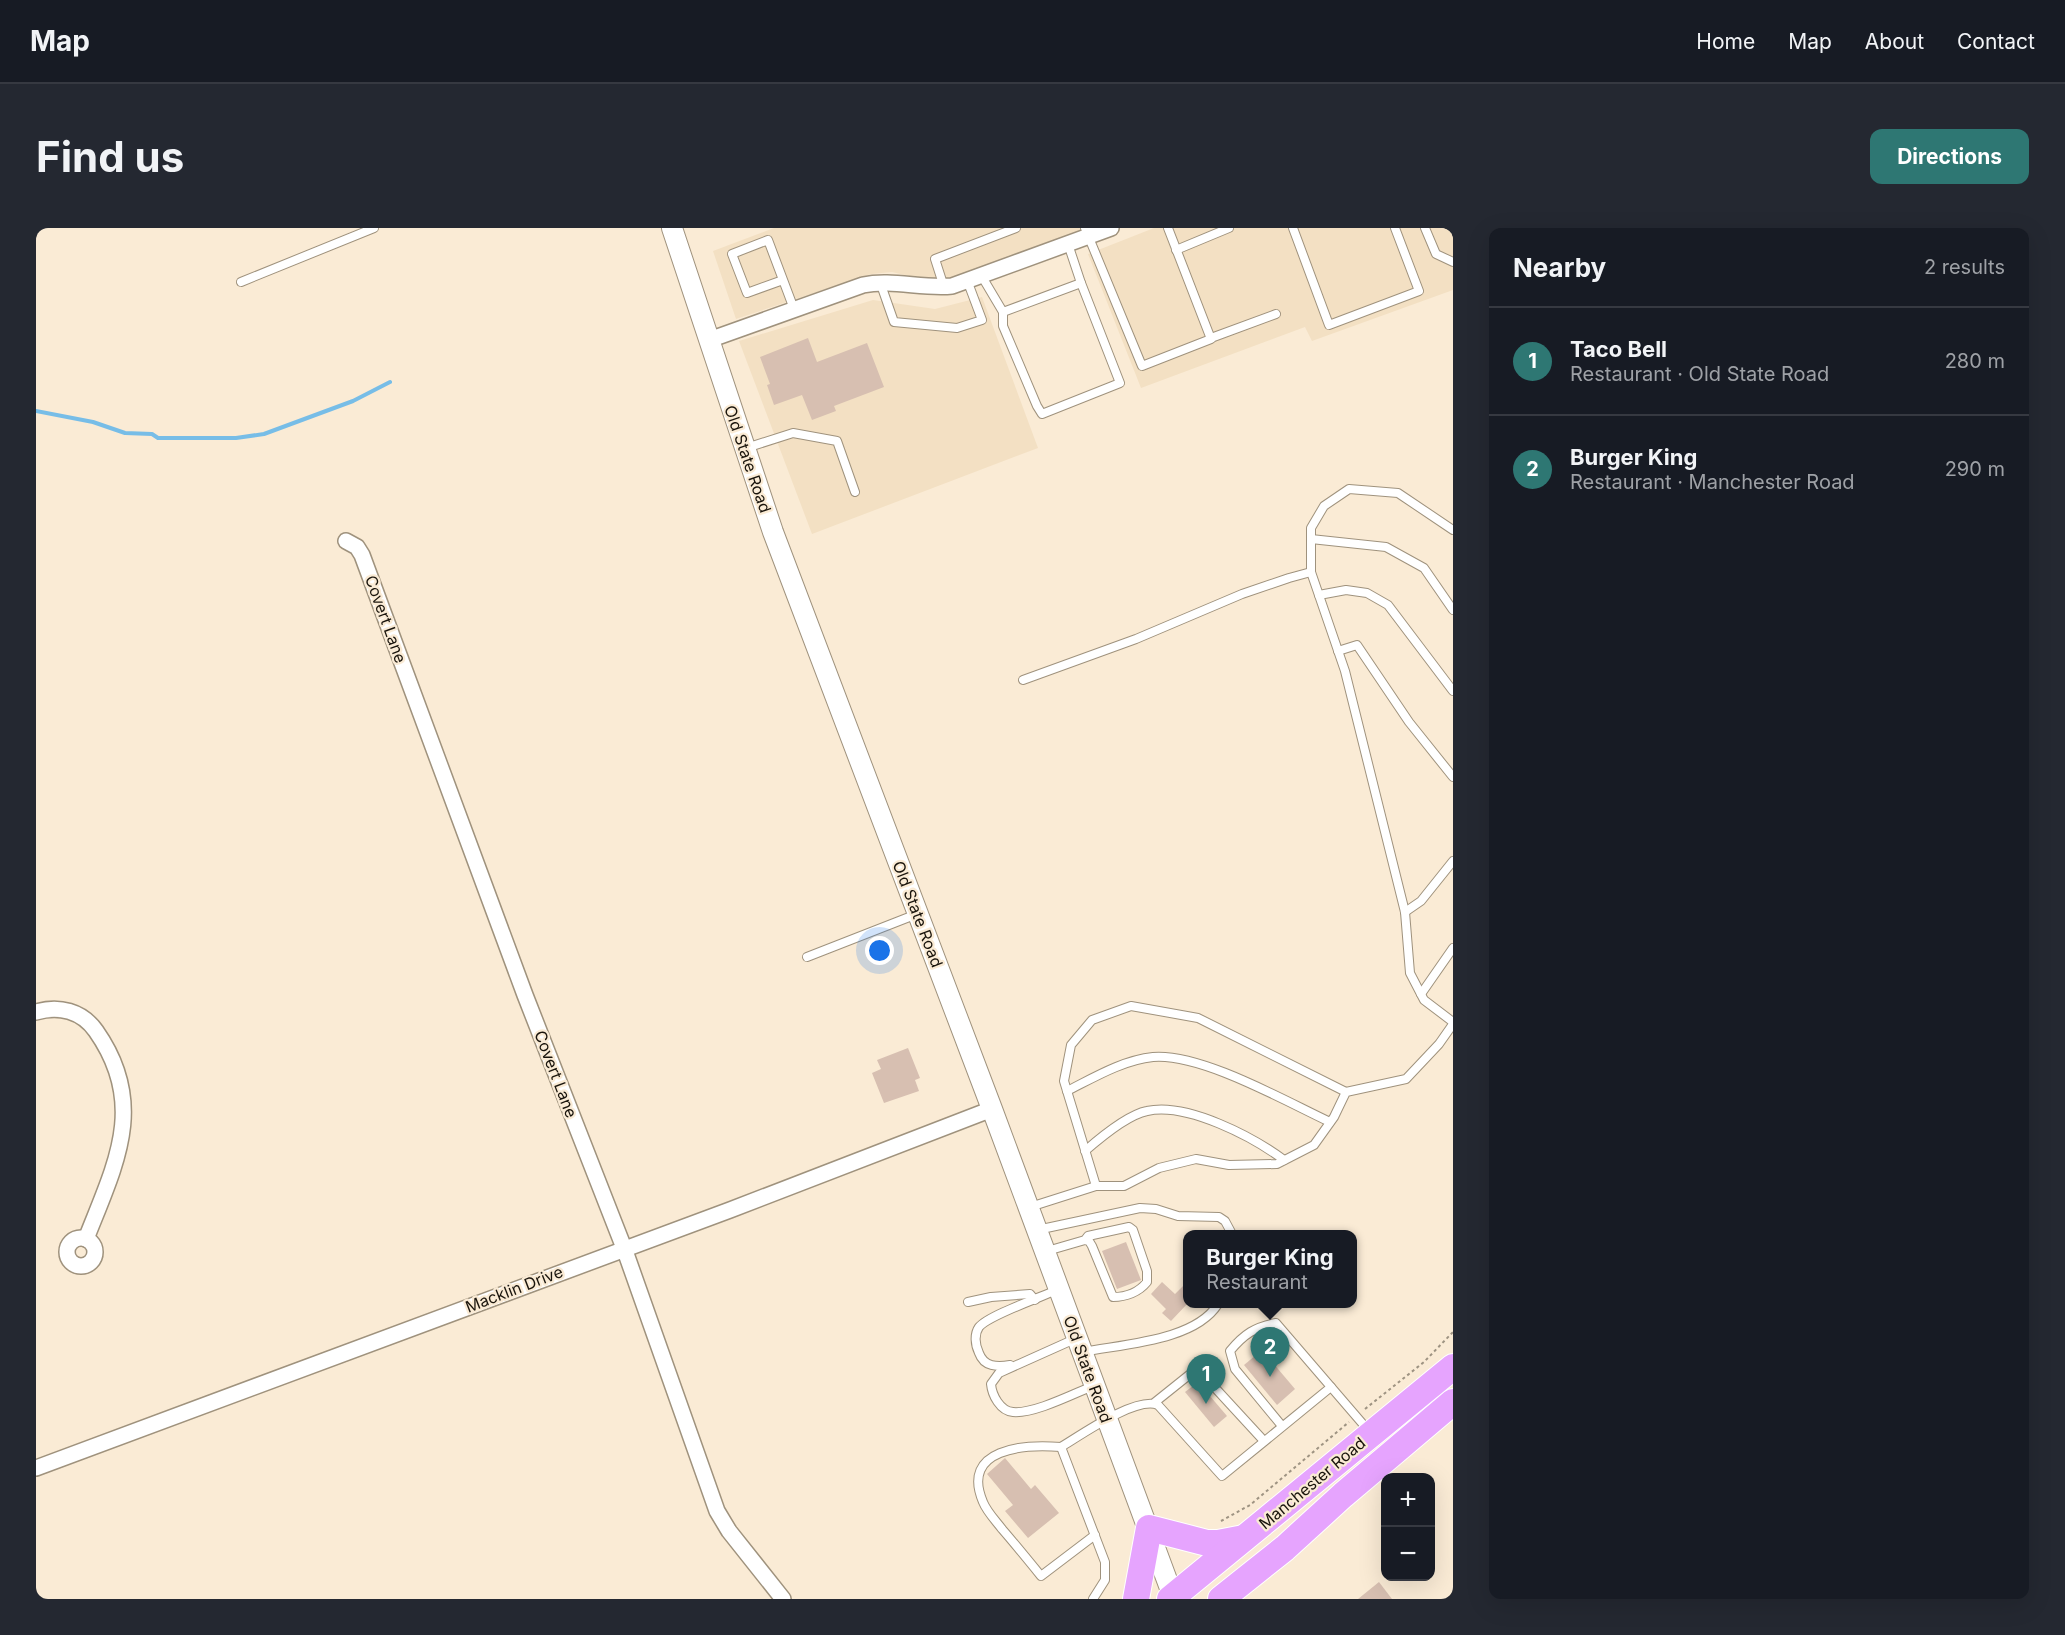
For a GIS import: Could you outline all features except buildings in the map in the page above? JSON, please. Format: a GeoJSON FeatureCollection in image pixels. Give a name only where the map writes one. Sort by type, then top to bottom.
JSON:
{"type":"FeatureCollection","features":[{"type":"Feature","properties":{"kind":"highway","name":"Manchester Road"},"geometry":{"type":"LineString","coordinates":[[1172,1598],[1453,1367]]}},
{"type":"Feature","properties":{"kind":"highway","name":"Manchester Road"},"geometry":{"type":"LineString","coordinates":[[1221,1599],[1285,1548],[1343,1495],[1453,1402]]}},
{"type":"Feature","properties":{"kind":"highway"},"geometry":{"type":"LineString","coordinates":[[1136,1599],[1149,1528],[1207,1543],[1247,1537]]}},
{"type":"Feature","properties":{"kind":"street","name":"Old State Road"},"geometry":{"type":"LineString","coordinates":[[672,228],[773,532],[1149,1528],[1172,1598]]}},
{"type":"Feature","properties":{"kind":"street"},"geometry":{"type":"LineString","coordinates":[[709,340],[863,285],[880,282],[933,288],[944,287],[1068,244],[1086,232],[1111,228]]}},
{"type":"Feature","properties":{"kind":"street","name":"Covert Lane"},"geometry":{"type":"LineString","coordinates":[[346,541],[357,548],[362,555],[525,995],[624,1248],[717,1511],[729,1531],[783,1599]]}},
{"type":"Feature","properties":{"kind":"street"},"geometry":{"type":"LineString","coordinates":[[36,1011],[50,1008],[73,1012],[89,1022],[109,1052],[119,1081],[125,1110],[123,1133],[118,1155],[86,1239]]}},
{"type":"Feature","properties":{"kind":"street","name":"Macklin Drive"},"geometry":{"type":"LineString","coordinates":[[36,1468],[730,1210],[992,1109]]}},
{"type":"Feature","properties":{"kind":"lane"},"geometry":{"type":"LineString","coordinates":[[241,282],[374,228]]}},
{"type":"Feature","properties":{"kind":"lane"},"geometry":{"type":"LineString","coordinates":[[944,287],[934,259],[1016,228]]}},
{"type":"Feature","properties":{"kind":"lane"},"geometry":{"type":"LineString","coordinates":[[1168,228],[1211,338]]}},
{"type":"Feature","properties":{"kind":"lane"},"geometry":{"type":"LineString","coordinates":[[1176,250],[1229,228]]}},
{"type":"Feature","properties":{"kind":"lane"},"geometry":{"type":"LineString","coordinates":[[1293,228],[1329,325],[1419,291],[1395,228]]}},
{"type":"Feature","properties":{"kind":"lane"},"geometry":{"type":"LineString","coordinates":[[1425,228],[1436,254],[1453,262]]}},
{"type":"Feature","properties":{"kind":"lane"},"geometry":{"type":"LineString","coordinates":[[1086,232],[1142,366],[1276,314]]}},
{"type":"Feature","properties":{"kind":"lane"},"geometry":{"type":"LineString","coordinates":[[783,280],[747,293],[732,254],[768,240],[794,309]]}},
{"type":"Feature","properties":{"kind":"lane"},"geometry":{"type":"LineString","coordinates":[[974,278],[1003,312],[1003,326],[1042,414],[1120,383],[1068,244]]}},
{"type":"Feature","properties":{"kind":"lane"},"geometry":{"type":"LineString","coordinates":[[880,282],[894,322],[957,328],[982,320],[974,278]]}},
{"type":"Feature","properties":{"kind":"lane"},"geometry":{"type":"LineString","coordinates":[[1003,312],[1081,283]]}},
{"type":"Feature","properties":{"kind":"lane"},"geometry":{"type":"LineString","coordinates":[[745,448],[793,433],[837,441],[855,492]]}},
{"type":"Feature","properties":{"kind":"lane"},"geometry":{"type":"LineString","coordinates":[[1096,1186],[1064,1081],[1071,1045],[1092,1020],[1131,1005],[1198,1018],[1346,1092],[1406,1078],[1439,1044],[1453,1023],[1424,1000],[1410,973],[1405,912],[1345,671],[1311,573],[1311,528],[1324,506],[1349,489],[1398,493],[1453,530]]}},
{"type":"Feature","properties":{"kind":"lane"},"geometry":{"type":"LineString","coordinates":[[1311,539],[1386,548],[1424,568],[1453,610]]}},
{"type":"Feature","properties":{"kind":"lane"},"geometry":{"type":"LineString","coordinates":[[1023,680],[1146,635],[1242,594],[1311,573]]}},
{"type":"Feature","properties":{"kind":"lane"},"geometry":{"type":"LineString","coordinates":[[1319,595],[1346,590],[1366,594],[1388,605],[1453,691]]}},
{"type":"Feature","properties":{"kind":"lane"},"geometry":{"type":"LineString","coordinates":[[1338,651],[1357,645],[1410,722],[1453,777]]}},
{"type":"Feature","properties":{"kind":"lane"},"geometry":{"type":"LineString","coordinates":[[1405,912],[1421,901],[1453,861]]}},
{"type":"Feature","properties":{"kind":"lane"},"geometry":{"type":"LineString","coordinates":[[807,957],[918,914]]}},
{"type":"Feature","properties":{"kind":"lane"},"geometry":{"type":"LineString","coordinates":[[1421,994],[1453,948]]}},
{"type":"Feature","properties":{"kind":"lane"},"geometry":{"type":"LineString","coordinates":[[1067,1091],[1121,1066],[1152,1057],[1181,1058],[1242,1081],[1330,1122]]}},
{"type":"Feature","properties":{"kind":"lane"},"geometry":{"type":"LineString","coordinates":[[1028,1208],[1096,1186],[1124,1186],[1160,1168],[1196,1160],[1229,1165],[1277,1164],[1314,1145],[1330,1122],[1346,1092]]}},
{"type":"Feature","properties":{"kind":"lane"},"geometry":{"type":"LineString","coordinates":[[1086,1151],[1110,1130],[1146,1111],[1172,1109],[1219,1123],[1265,1146],[1284,1160]]}},
{"type":"Feature","properties":{"kind":"lane"},"geometry":{"type":"LineString","coordinates":[[1036,1230],[1140,1208],[1156,1209],[1178,1216],[1219,1217],[1225,1221],[1230,1230]]}},
{"type":"Feature","properties":{"kind":"lane"},"geometry":{"type":"LineString","coordinates":[[1044,1251],[1085,1240],[1088,1236],[1129,1227],[1133,1230],[1147,1271],[1147,1282],[1139,1290],[1113,1298],[1092,1246],[1089,1241],[1085,1240]]}},
{"type":"Feature","properties":{"kind":"lane"},"geometry":{"type":"LineString","coordinates":[[1017,1365],[999,1366],[986,1363],[978,1352],[975,1336],[978,1329],[983,1323],[1059,1289]]}},
{"type":"Feature","properties":{"kind":"lane"},"geometry":{"type":"LineString","coordinates":[[968,1302],[1030,1294],[1035,1300]]}},
{"type":"Feature","properties":{"kind":"lane"},"geometry":{"type":"LineString","coordinates":[[1094,1385],[1062,1399],[1013,1412],[993,1396],[991,1384],[999,1373],[1017,1365],[1079,1345],[1180,1333],[1201,1321],[1214,1308]]}},
{"type":"Feature","properties":{"kind":"lane"},"geometry":{"type":"LineString","coordinates":[[1282,1426],[1235,1369],[1230,1351],[1258,1326],[1276,1323],[1372,1434]]}},
{"type":"Feature","properties":{"kind":"lane"},"geometry":{"type":"LineString","coordinates":[[1154,1403],[1190,1375],[1198,1374],[1206,1378],[1264,1441]]}},
{"type":"Feature","properties":{"kind":"lane"},"geometry":{"type":"LineString","coordinates":[[1095,1535],[1041,1575],[991,1515],[983,1502],[978,1477],[980,1469],[996,1454],[1017,1447],[1036,1445],[1061,1447],[1107,1418],[1144,1404],[1154,1403],[1158,1404],[1222,1476],[1330,1387]]}},
{"type":"Feature","properties":{"kind":"lane"},"geometry":{"type":"LineString","coordinates":[[1061,1447],[1105,1562],[1105,1580],[1093,1599]]}},
{"type":"Feature","properties":{"kind":"path"},"geometry":{"type":"LineString","coordinates":[[1366,1409],[1424,1362],[1453,1332]]}},
{"type":"Feature","properties":{"kind":"path"},"geometry":{"type":"LineString","coordinates":[[1221,1521],[1250,1505],[1339,1431]]}},
{"type":"Feature","properties":{"kind":"shaded area"},"geometry":{"type":"Polygon","coordinates":[[[774,228],[1095,228],[960,278],[930,281],[892,272],[871,274],[736,319],[713,251],[774,228]]]}},
{"type":"Feature","properties":{"kind":"shaded area"},"geometry":{"type":"Polygon","coordinates":[[[1154,228],[1453,228],[1453,290],[1312,341],[1305,327],[1141,388],[1088,254],[1154,228]]]}},
{"type":"Feature","properties":{"kind":"shaded area"},"geometry":{"type":"Polygon","coordinates":[[[982,297],[1038,448],[812,534],[739,341],[873,300],[935,309],[982,297]]]}},
{"type":"Feature","properties":{"kind":"waterway"},"geometry":{"type":"LineString","coordinates":[[36,411],[93,422],[125,433],[152,434],[158,438],[236,438],[264,434],[353,401],[390,382]]}},
{"type":"Feature","properties":{"kind":"place","name":"Burger King"},"geometry":{"type":"Point","coordinates":[1270,1377]}},
{"type":"Feature","properties":{"kind":"place","name":"Taco Bell"},"geometry":{"type":"Point","coordinates":[1206,1404]}}]}
